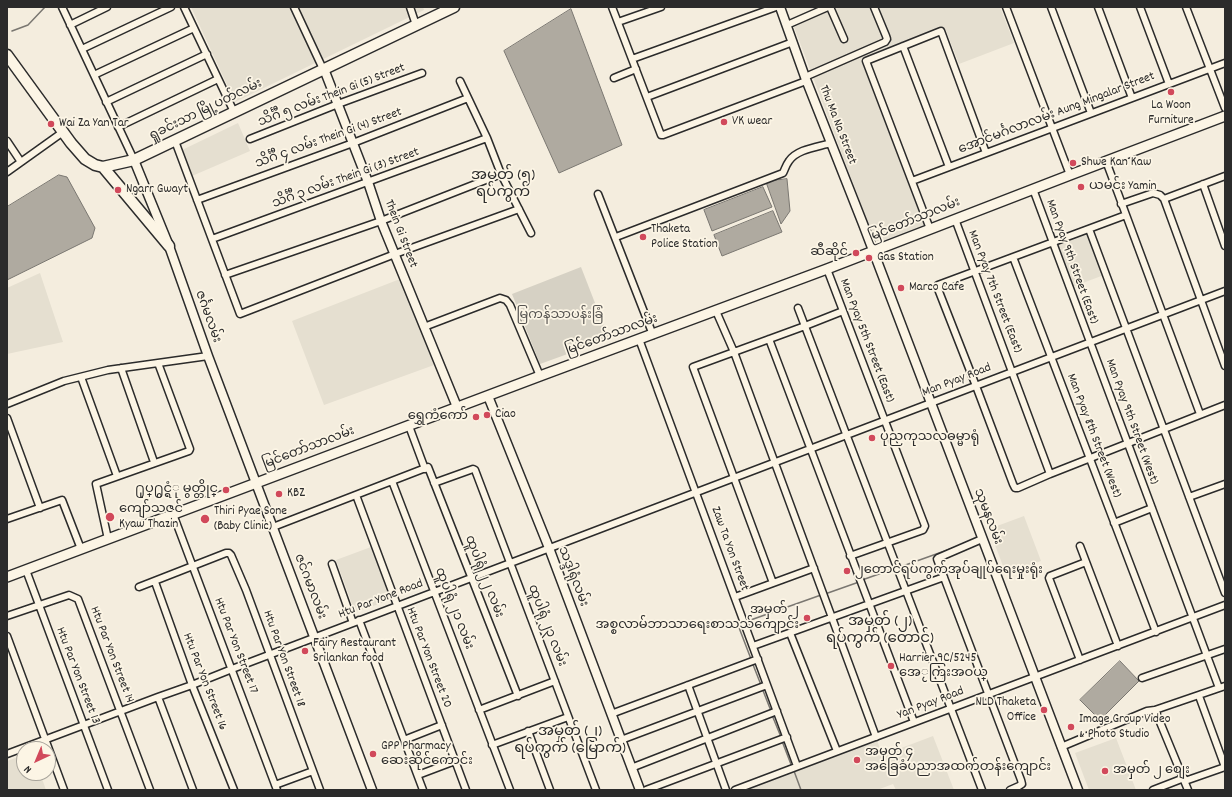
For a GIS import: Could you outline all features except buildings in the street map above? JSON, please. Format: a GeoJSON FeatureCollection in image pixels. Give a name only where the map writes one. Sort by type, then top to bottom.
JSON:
{"type":"FeatureCollection","features":[{"type":"Feature","properties":{"kind":"main road","name":"ရှုခင်းသာ မြို့ပတ်လမ်း"},"geometry":{"type":"LineString","coordinates":[[103,167],[134,160],[176,141],[454,7]]}},
{"type":"Feature","properties":{"kind":"main road"},"geometry":{"type":"LineString","coordinates":[[7,55],[63,132],[85,159],[103,167],[169,246]]}},
{"type":"Feature","properties":{"kind":"main road","name":"မြင်တော်သာလမ်း"},"geometry":{"type":"LineString","coordinates":[[7,577],[540,376],[827,270],[955,219],[1225,116]]}},
{"type":"Feature","properties":{"kind":"street"},"geometry":{"type":"LineString","coordinates":[[62,7],[134,160]]}},
{"type":"Feature","properties":{"kind":"street"},"geometry":{"type":"LineString","coordinates":[[70,25],[107,7]]}},
{"type":"Feature","properties":{"kind":"street"},"geometry":{"type":"LineString","coordinates":[[82,49],[171,7]]}},
{"type":"Feature","properties":{"kind":"street"},"geometry":{"type":"LineString","coordinates":[[184,7],[234,112]]}},
{"type":"Feature","properties":{"kind":"street"},"geometry":{"type":"LineString","coordinates":[[294,7],[323,69]]}},
{"type":"Feature","properties":{"kind":"street"},"geometry":{"type":"LineString","coordinates":[[410,7],[416,25]]}},
{"type":"Feature","properties":{"kind":"street"},"geometry":{"type":"LineString","coordinates":[[612,7],[661,135],[806,79],[884,42],[887,39],[874,7]]}},
{"type":"Feature","properties":{"kind":"street"},"geometry":{"type":"LineString","coordinates":[[618,22],[661,7]]}},
{"type":"Feature","properties":{"kind":"street"},"geometry":{"type":"LineString","coordinates":[[632,60],[776,7]]}},
{"type":"Feature","properties":{"kind":"street","name":"Thu Ma Na Street"},"geometry":{"type":"LineString","coordinates":[[780,7],[794,42],[806,79],[873,252]]}},
{"type":"Feature","properties":{"kind":"street"},"geometry":{"type":"LineString","coordinates":[[787,25],[829,7],[844,39]]}},
{"type":"Feature","properties":{"kind":"street"},"geometry":{"type":"LineString","coordinates":[[1051,7],[1091,113]]}},
{"type":"Feature","properties":{"kind":"street"},"geometry":{"type":"LineString","coordinates":[[1098,7],[1132,98]]}},
{"type":"Feature","properties":{"kind":"street"},"geometry":{"type":"LineString","coordinates":[[1140,7],[1169,84]]}},
{"type":"Feature","properties":{"kind":"street"},"geometry":{"type":"LineString","coordinates":[[1186,7],[1225,108]]}},
{"type":"Feature","properties":{"kind":"street"},"geometry":{"type":"LineString","coordinates":[[1008,8],[1070,175]]}},
{"type":"Feature","properties":{"kind":"street"},"geometry":{"type":"LineString","coordinates":[[94,75],[194,28]]}},
{"type":"Feature","properties":{"kind":"street"},"geometry":{"type":"LineString","coordinates":[[930,229],[866,61],[941,31],[986,153]]}},
{"type":"Feature","properties":{"kind":"street"},"geometry":{"type":"LineString","coordinates":[[647,97],[794,42]]}},
{"type":"Feature","properties":{"kind":"street"},"geometry":{"type":"LineString","coordinates":[[904,46],[949,167]]}},
{"type":"Feature","properties":{"kind":"street"},"geometry":{"type":"LineString","coordinates":[[106,102],[206,54]]}},
{"type":"Feature","properties":{"kind":"street","name":"အောင်မင်္ဂလာလမ်း Aung Mingalar Street"},"geometry":{"type":"LineString","coordinates":[[912,181],[1225,63]]}},
{"type":"Feature","properties":{"kind":"street","name":"Thein Gi Street"},"geometry":{"type":"LineString","coordinates":[[323,69],[457,408]]}},
{"type":"Feature","properties":{"kind":"street"},"geometry":{"type":"LineString","coordinates":[[614,78],[636,69]]}},
{"type":"Feature","properties":{"kind":"street","name":"သိင်္ဂီ ၅ လမ်း Thein Gi (5) Street"},"geometry":{"type":"LineString","coordinates":[[250,139],[422,73]]}},
{"type":"Feature","properties":{"kind":"street"},"geometry":{"type":"LineString","coordinates":[[118,127],[218,79]]}},
{"type":"Feature","properties":{"kind":"street"},"geometry":{"type":"LineString","coordinates":[[460,81],[487,138],[501,174],[531,233]]}},
{"type":"Feature","properties":{"kind":"street","name":"သိင်္ဂီ ၄ လမ်း Thein Gi (4) Street"},"geometry":{"type":"LineString","coordinates":[[197,200],[353,143],[468,98]]}},
{"type":"Feature","properties":{"kind":"street"},"geometry":{"type":"LineString","coordinates":[[7,172],[63,132]]}},
{"type":"Feature","properties":{"kind":"street","name":"သိင်္ဂီ ၃ လမ်း Thein Gi (3) Street"},"geometry":{"type":"LineString","coordinates":[[212,239],[487,138]]}},
{"type":"Feature","properties":{"kind":"street"},"geometry":{"type":"LineString","coordinates":[[7,141],[21,162]]}},
{"type":"Feature","properties":{"kind":"street"},"geometry":{"type":"LineString","coordinates":[[176,141],[240,314],[395,254],[519,209]]}},
{"type":"Feature","properties":{"kind":"street"},"geometry":{"type":"LineString","coordinates":[[616,237],[783,173],[788,162],[793,157],[803,151],[831,143]]}},
{"type":"Feature","properties":{"kind":"street","name":"ဇင်္ဂမလမ်း"},"geometry":{"type":"LineString","coordinates":[[134,160],[169,246],[208,356],[256,483]]}},
{"type":"Feature","properties":{"kind":"street"},"geometry":{"type":"LineString","coordinates":[[1106,161],[1200,414]]}},
{"type":"Feature","properties":{"kind":"street"},"geometry":{"type":"LineString","coordinates":[[225,275],[382,221],[501,174]]}},
{"type":"Feature","properties":{"kind":"street"},"geometry":{"type":"LineString","coordinates":[[1164,199],[1225,176]]}},
{"type":"Feature","properties":{"kind":"street"},"geometry":{"type":"LineString","coordinates":[[1203,184],[1225,246]]}},
{"type":"Feature","properties":{"kind":"street","name":"Man Pyay 9th Street (East)"},"geometry":{"type":"LineString","coordinates":[[1033,189],[1090,342]]}},
{"type":"Feature","properties":{"kind":"street"},"geometry":{"type":"LineString","coordinates":[[1121,204],[1153,193],[1160,195],[1164,199],[1225,366]]}},
{"type":"Feature","properties":{"kind":"street"},"geometry":{"type":"LineString","coordinates":[[598,194],[653,335]]}},
{"type":"Feature","properties":{"kind":"street"},"geometry":{"type":"LineString","coordinates":[[1126,215],[938,286],[938,290],[1015,488],[1225,405]]}},
{"type":"Feature","properties":{"kind":"street","name":"Man Pyay 7th Street (East)"},"geometry":{"type":"LineString","coordinates":[[955,219],[1050,474]]}},
{"type":"Feature","properties":{"kind":"street"},"geometry":{"type":"LineString","coordinates":[[1090,229],[1225,593]]}},
{"type":"Feature","properties":{"kind":"street","name":"သုမနလမ်း"},"geometry":{"type":"LineString","coordinates":[[873,252],[1078,790]]}},
{"type":"Feature","properties":{"kind":"street","name":"Man Pyay 8th Street (West)"},"geometry":{"type":"LineString","coordinates":[[1013,257],[1156,632]]}},
{"type":"Feature","properties":{"kind":"street","name":"Man Pyay 5th Street (East)"},"geometry":{"type":"LineString","coordinates":[[827,270],[925,527],[923,530],[887,543]]}},
{"type":"Feature","properties":{"kind":"street","name":"Man Pyay Road"},"geometry":{"type":"LineString","coordinates":[[696,492],[1225,291]]}},
{"type":"Feature","properties":{"kind":"street"},"geometry":{"type":"LineString","coordinates":[[424,327],[500,298],[506,300],[510,305],[540,376]]}},
{"type":"Feature","properties":{"kind":"street"},"geometry":{"type":"LineString","coordinates":[[798,308],[982,790]]}},
{"type":"Feature","properties":{"kind":"street"},"geometry":{"type":"LineString","coordinates":[[716,311],[734,352],[876,737]]}},
{"type":"Feature","properties":{"kind":"street"},"geometry":{"type":"LineString","coordinates":[[773,583],[693,367],[843,311]]}},
{"type":"Feature","properties":{"kind":"street"},"geometry":{"type":"LineString","coordinates":[[769,339],[914,722]]}},
{"type":"Feature","properties":{"kind":"street","name":"Zaw Ta Yon Street"},"geometry":{"type":"LineString","coordinates":[[639,340],[797,766]]}},
{"type":"Feature","properties":{"kind":"street","name":"Man Pyay 9th Street (West)"},"geometry":{"type":"LineString","coordinates":[[1090,342],[1192,618],[1207,656],[1222,687]]}},
{"type":"Feature","properties":{"kind":"street"},"geometry":{"type":"LineString","coordinates":[[7,404],[64,381],[81,376],[108,370],[208,356]]}},
{"type":"Feature","properties":{"kind":"street"},"geometry":{"type":"LineString","coordinates":[[108,539],[96,486],[98,483],[154,462],[189,451],[190,449],[158,363]]}},
{"type":"Feature","properties":{"kind":"street"},"geometry":{"type":"LineString","coordinates":[[121,368],[154,462]]}},
{"type":"Feature","properties":{"kind":"street"},"geometry":{"type":"LineString","coordinates":[[81,376],[117,476]]}},
{"type":"Feature","properties":{"kind":"street","name":"သဒ္ဒါရုံလမ်း"},"geometry":{"type":"LineString","coordinates":[[488,396],[549,548],[640,790]]}},
{"type":"Feature","properties":{"kind":"street"},"geometry":{"type":"LineString","coordinates":[[7,418],[40,508]]}},
{"type":"Feature","properties":{"kind":"street","name":"ထူပါရုံ ၂၂ လမ်း"},"geometry":{"type":"LineString","coordinates":[[409,426],[426,468],[434,483],[518,696]]}},
{"type":"Feature","properties":{"kind":"street"},"geometry":{"type":"LineString","coordinates":[[273,527],[426,468]]}},
{"type":"Feature","properties":{"kind":"street","name":"ထူပါရုံ ၂၃ လမ်း"},"geometry":{"type":"LineString","coordinates":[[434,483],[474,470],[596,790]]}},
{"type":"Feature","properties":{"kind":"street","name":"ထူပါရုံ ၂၁ လမ်း"},"geometry":{"type":"LineString","coordinates":[[392,481],[510,790]]}},
{"type":"Feature","properties":{"kind":"street","name":"ဇင်ဂမာလမ်း"},"geometry":{"type":"LineString","coordinates":[[256,483],[372,790]]}},
{"type":"Feature","properties":{"kind":"street"},"geometry":{"type":"LineString","coordinates":[[1189,497],[1225,484]]}},
{"type":"Feature","properties":{"kind":"street","name":"Htu Par Yone Road"},"geometry":{"type":"LineString","coordinates":[[7,754],[158,697],[192,686],[315,637],[696,492]]}},
{"type":"Feature","properties":{"kind":"street","name":"Htu Par Yon Street 20"},"geometry":{"type":"LineString","coordinates":[[356,495],[466,790]]}},
{"type":"Feature","properties":{"kind":"street"},"geometry":{"type":"LineString","coordinates":[[7,519],[62,500],[80,549]]}},
{"type":"Feature","properties":{"kind":"street"},"geometry":{"type":"LineString","coordinates":[[1114,522],[1152,508]]}},
{"type":"Feature","properties":{"kind":"street","name":"Htu Par Yon Street 17"},"geometry":{"type":"LineString","coordinates":[[173,514],[276,788]]}},
{"type":"Feature","properties":{"kind":"street"},"geometry":{"type":"LineString","coordinates":[[982,539],[937,559],[1021,780],[1022,784],[1010,790]]}},
{"type":"Feature","properties":{"kind":"street"},"geometry":{"type":"LineString","coordinates":[[850,556],[887,543]]}},
{"type":"Feature","properties":{"kind":"street"},"geometry":{"type":"LineString","coordinates":[[1080,546],[1118,646]]}},
{"type":"Feature","properties":{"kind":"street","name":"Htu Par Yon Street 18"},"geometry":{"type":"LineString","coordinates":[[193,566],[226,553],[231,555],[246,590],[320,790]]}},
{"type":"Feature","properties":{"kind":"street"},"geometry":{"type":"LineString","coordinates":[[1080,660],[1049,578],[1050,576],[1086,562]]}},
{"type":"Feature","properties":{"kind":"street"},"geometry":{"type":"LineString","coordinates":[[332,564],[423,790]]}},
{"type":"Feature","properties":{"kind":"street"},"geometry":{"type":"LineString","coordinates":[[139,587],[193,566]]}},
{"type":"Feature","properties":{"kind":"street"},"geometry":{"type":"LineString","coordinates":[[735,598],[814,568]]}},
{"type":"Feature","properties":{"kind":"street","name":"Htu Par Yon Street 13"},"geometry":{"type":"LineString","coordinates":[[26,570],[108,790]]}},
{"type":"Feature","properties":{"kind":"street"},"geometry":{"type":"LineString","coordinates":[[753,646],[944,577]]}},
{"type":"Feature","properties":{"kind":"street","name":"Htu Par Yon Street 16"},"geometry":{"type":"LineString","coordinates":[[154,582],[192,686],[234,790]]}},
{"type":"Feature","properties":{"kind":"street","name":"Htu Par Yon Street 14"},"geometry":{"type":"LineString","coordinates":[[7,616],[69,595],[78,599],[150,790]]}},
{"type":"Feature","properties":{"kind":"street","name":"Yan Pyay Road"},"geometry":{"type":"LineString","coordinates":[[735,790],[1225,605]]}},
{"type":"Feature","properties":{"kind":"street"},"geometry":{"type":"LineString","coordinates":[[790,633],[837,752]]}},
{"type":"Feature","properties":{"kind":"street"},"geometry":{"type":"LineString","coordinates":[[7,636],[64,790]]}},
{"type":"Feature","properties":{"kind":"street"},"geometry":{"type":"LineString","coordinates":[[1142,678],[1225,649]]}},
{"type":"Feature","properties":{"kind":"street"},"geometry":{"type":"LineString","coordinates":[[611,714],[758,659]]}},
{"type":"Feature","properties":{"kind":"street"},"geometry":{"type":"LineString","coordinates":[[479,710],[555,681]]}},
{"type":"Feature","properties":{"kind":"street"},"geometry":{"type":"LineString","coordinates":[[688,685],[726,790]]}},
{"type":"Feature","properties":{"kind":"street"},"geometry":{"type":"LineString","coordinates":[[621,740],[767,685]]}},
{"type":"Feature","properties":{"kind":"street"},"geometry":{"type":"LineString","coordinates":[[1061,747],[1147,711],[1156,710],[1222,687]]}},
{"type":"Feature","properties":{"kind":"street"},"geometry":{"type":"LineString","coordinates":[[1153,790],[1225,767],[1199,696]]}},
{"type":"Feature","properties":{"kind":"street"},"geometry":{"type":"LineString","coordinates":[[158,697],[193,790]]}},
{"type":"Feature","properties":{"kind":"street"},"geometry":{"type":"LineString","coordinates":[[1156,710],[1188,790]]}},
{"type":"Feature","properties":{"kind":"street"},"geometry":{"type":"LineString","coordinates":[[631,768],[777,711]]}},
{"type":"Feature","properties":{"kind":"street"},"geometry":{"type":"LineString","coordinates":[[492,745],[568,717]]}},
{"type":"Feature","properties":{"kind":"street"},"geometry":{"type":"LineString","coordinates":[[404,740],[442,725]]}},
{"type":"Feature","properties":{"kind":"street"},"geometry":{"type":"LineString","coordinates":[[528,732],[550,790]]}},
{"type":"Feature","properties":{"kind":"street"},"geometry":{"type":"LineString","coordinates":[[646,790],[786,737]]}},
{"type":"Feature","properties":{"kind":"street"},"geometry":{"type":"LineString","coordinates":[[418,775],[455,761]]}},
{"type":"Feature","properties":{"kind":"street"},"geometry":{"type":"LineString","coordinates":[[276,788],[313,771]]}},
{"type":"Feature","properties":{"kind":"shaded area"},"geometry":{"type":"Polygon","coordinates":[[[191,7],[423,7],[424,10],[235,102],[191,7]]]}},
{"type":"Feature","properties":{"kind":"shaded area"},"geometry":{"type":"Polygon","coordinates":[[[838,7],[1000,7],[1014,43],[959,64],[945,28],[861,59],[924,225],[879,242],[874,239],[794,27],[838,7]]]}},
{"type":"Feature","properties":{"kind":"shaded area"},"geometry":{"type":"Polygon","coordinates":[[[571,9],[622,145],[559,173],[504,51],[571,9]]]}},
{"type":"Feature","properties":{"kind":"shaded area"},"geometry":{"type":"Polygon","coordinates":[[[238,123],[250,151],[192,176],[180,151],[238,123]]]}},
{"type":"Feature","properties":{"kind":"shaded area"},"geometry":{"type":"Polygon","coordinates":[[[59,175],[67,177],[95,228],[92,238],[7,280],[7,207],[59,175]]]}},
{"type":"Feature","properties":{"kind":"shaded area"},"geometry":{"type":"Polygon","coordinates":[[[787,179],[790,211],[781,224],[766,182],[787,179]]]}},
{"type":"Feature","properties":{"kind":"shaded area"},"geometry":{"type":"Polygon","coordinates":[[[763,187],[772,207],[712,231],[704,210],[763,187]]]}},
{"type":"Feature","properties":{"kind":"shaded area"},"geometry":{"type":"Polygon","coordinates":[[[773,211],[782,232],[722,256],[714,235],[773,211]]]}},
{"type":"Feature","properties":{"kind":"shaded area"},"geometry":{"type":"Polygon","coordinates":[[[1088,233],[1104,275],[1072,287],[1056,245],[1088,233]]]}},
{"type":"Feature","properties":{"kind":"shaded area"},"geometry":{"type":"Polygon","coordinates":[[[40,273],[63,342],[7,354],[7,288],[40,273]]]}},
{"type":"Feature","properties":{"kind":"shaded area"},"geometry":{"type":"Polygon","coordinates":[[[400,279],[434,365],[324,405],[292,321],[400,279]]]}},
{"type":"Feature","properties":{"kind":"shaded area"},"geometry":{"type":"Polygon","coordinates":[[[1024,516],[1041,561],[1006,574],[989,529],[1024,516]]]}},
{"type":"Feature","properties":{"kind":"shaded area"},"geometry":{"type":"Polygon","coordinates":[[[371,547],[391,600],[355,612],[336,560],[371,547]]]}},
{"type":"Feature","properties":{"kind":"shaded area"},"geometry":{"type":"Polygon","coordinates":[[[1120,661],[1139,681],[1100,720],[1080,700],[1120,661]]]}},
{"type":"Feature","properties":{"kind":"shaded area"},"geometry":{"type":"Polygon","coordinates":[[[933,736],[954,790],[896,790],[893,784],[877,790],[752,790],[751,788],[877,741],[883,755],[933,736]]]}},
{"type":"Feature","properties":{"kind":"shaded area","name":"အမှတ် ၂ စျေး"},"geometry":{"type":"Polygon","coordinates":[[[1116,738],[1136,790],[1089,790],[1075,753],[1116,738]]]}},
{"type":"Feature","properties":{"kind":"shaded area"},"geometry":{"type":"Polygon","coordinates":[[[16,758],[16,781],[43,781],[46,790],[7,790],[7,761],[16,758]]]}},
{"type":"Feature","properties":{"kind":"green space","name":"မြကန်သာပန်းခြံ"},"geometry":{"type":"Polygon","coordinates":[[[581,267],[609,339],[540,364],[512,294],[581,267]]]}},
{"type":"Feature","properties":{"kind":"waterway"},"geometry":{"type":"LineString","coordinates":[[12,31],[28,25],[45,7]]}},
{"type":"Feature","properties":{"kind":"waterway"},"geometry":{"type":"LineString","coordinates":[[900,567],[953,548]]}},
{"type":"Feature","properties":{"kind":"waterway"},"geometry":{"type":"LineString","coordinates":[[862,580],[896,568]]}},
{"type":"Feature","properties":{"kind":"waterway"},"geometry":{"type":"LineString","coordinates":[[825,594],[859,582]]}},
{"type":"Feature","properties":{"kind":"waterway"},"geometry":{"type":"LineString","coordinates":[[745,622],[821,595]]}},
{"type":"Feature","properties":{"kind":"waterway"},"geometry":{"type":"LineString","coordinates":[[742,624],[738,625],[751,659]]}},
{"type":"Feature","properties":{"kind":"waterway"},"geometry":{"type":"LineString","coordinates":[[752,662],[761,685]]}},
{"type":"Feature","properties":{"kind":"waterway"},"geometry":{"type":"LineString","coordinates":[[762,688],[771,711]]}},
{"type":"Feature","properties":{"kind":"waterway"},"geometry":{"type":"LineString","coordinates":[[772,715],[781,737]]}},
{"type":"Feature","properties":{"kind":"waterway"},"geometry":{"type":"LineString","coordinates":[[782,741],[792,767]]}},
{"type":"Feature","properties":{"kind":"waterway"},"geometry":{"type":"LineString","coordinates":[[794,771],[801,790]]}},
{"type":"Feature","properties":{"kind":"place","name":"La Woon Furniture"},"geometry":{"type":"Point","coordinates":[1171,92]}},
{"type":"Feature","properties":{"kind":"place","name":"VK wear"},"geometry":{"type":"Point","coordinates":[724,122]}},
{"type":"Feature","properties":{"kind":"place","name":"Wai Za Yan Tar"},"geometry":{"type":"Point","coordinates":[51,124]}},
{"type":"Feature","properties":{"kind":"place","name":"Shwe Kan Kaw"},"geometry":{"type":"Point","coordinates":[1073,163]}},
{"type":"Feature","properties":{"kind":"place","name":"ယမင်း Yamin"},"geometry":{"type":"Point","coordinates":[1081,187]}},
{"type":"Feature","properties":{"kind":"place","name":"Ngarr Gwayt"},"geometry":{"type":"Point","coordinates":[118,190]}},
{"type":"Feature","properties":{"kind":"place","name":"Thaketa Police Station"},"geometry":{"type":"Point","coordinates":[643,237]}},
{"type":"Feature","properties":{"kind":"place","name":"ဆီဆိုင်"},"geometry":{"type":"Point","coordinates":[856,253]}},
{"type":"Feature","properties":{"kind":"place","name":"Gas Station"},"geometry":{"type":"Point","coordinates":[869,258]}},
{"type":"Feature","properties":{"kind":"place","name":"Marco Cafe"},"geometry":{"type":"Point","coordinates":[901,288]}},
{"type":"Feature","properties":{"kind":"place","name":"Ciao"},"geometry":{"type":"Point","coordinates":[487,415]}},
{"type":"Feature","properties":{"kind":"place","name":"ရွှေကံကော်"},"geometry":{"type":"Point","coordinates":[476,417]}},
{"type":"Feature","properties":{"kind":"place","name":"ပုညကုသလဓမ္မာရုံ"},"geometry":{"type":"Point","coordinates":[872,438]}},
{"type":"Feature","properties":{"kind":"place","name":"႐ုပ္႐ွင္ရံု မွတ္တိုင္"},"geometry":{"type":"Point","coordinates":[226,490]}},
{"type":"Feature","properties":{"kind":"place","name":"KBZ"},"geometry":{"type":"Point","coordinates":[279,494]}},
{"type":"Feature","properties":{"kind":"place","name":"ကျော်သဇင် Kyaw Thazin"},"geometry":{"type":"Point","coordinates":[110,517]}},
{"type":"Feature","properties":{"kind":"place","name":"Thiri Pyae Sone (Baby Clinic)"},"geometry":{"type":"Point","coordinates":[205,519]}},
{"type":"Feature","properties":{"kind":"place","name":"၂တောင်ရပ်ကွက်အုပ်ချုပ်ရေးမှုးရုံး"},"geometry":{"type":"Point","coordinates":[847,571]}},
{"type":"Feature","properties":{"kind":"place","name":"အမှတ် ၂ အစ္စလာမ်ဘာသာရေးစာသသ်ကျောင်း"},"geometry":{"type":"Point","coordinates":[807,618]}},
{"type":"Feature","properties":{"kind":"place","name":"Fairy Restaurant Srilankan food"},"geometry":{"type":"Point","coordinates":[305,651]}},
{"type":"Feature","properties":{"kind":"place","name":"Harrier 9C/5245 အေႂကြးအဝယ္"},"geometry":{"type":"Point","coordinates":[891,666]}},
{"type":"Feature","properties":{"kind":"place","name":"NLD Thaketa Office"},"geometry":{"type":"Point","coordinates":[1044,710]}},
{"type":"Feature","properties":{"kind":"place","name":"Image Group Video & Photo Studio"},"geometry":{"type":"Point","coordinates":[1071,727]}},
{"type":"Feature","properties":{"kind":"place","name":"GPP Pharmacy ဆေးဆိုင်ကောင်း"},"geometry":{"type":"Point","coordinates":[373,754]}},
{"type":"Feature","properties":{"kind":"place","name":"အမှတ် ၄ အခြေခံပညာအထက်တန်းကျောင်း"},"geometry":{"type":"Point","coordinates":[857,760]}},
{"type":"Feature","properties":{"kind":"place","name":"အမှတ် ၂ စျေး"},"geometry":{"type":"Point","coordinates":[1105,771]}},
{"type":"Feature","properties":{"kind":"district","name":"အမှတ် (၅) ရပ်ကွက်"},"geometry":{"type":"Point","coordinates":[503,186]}},
{"type":"Feature","properties":{"kind":"district","name":"အမှတ် (၂) ရပ်ကွက် (တောင်)"},"geometry":{"type":"Point","coordinates":[880,632]}},
{"type":"Feature","properties":{"kind":"district","name":"အမှတ် (၂) ရပ်ကွက် (မြောက်)"},"geometry":{"type":"Point","coordinates":[570,742]}}]}
